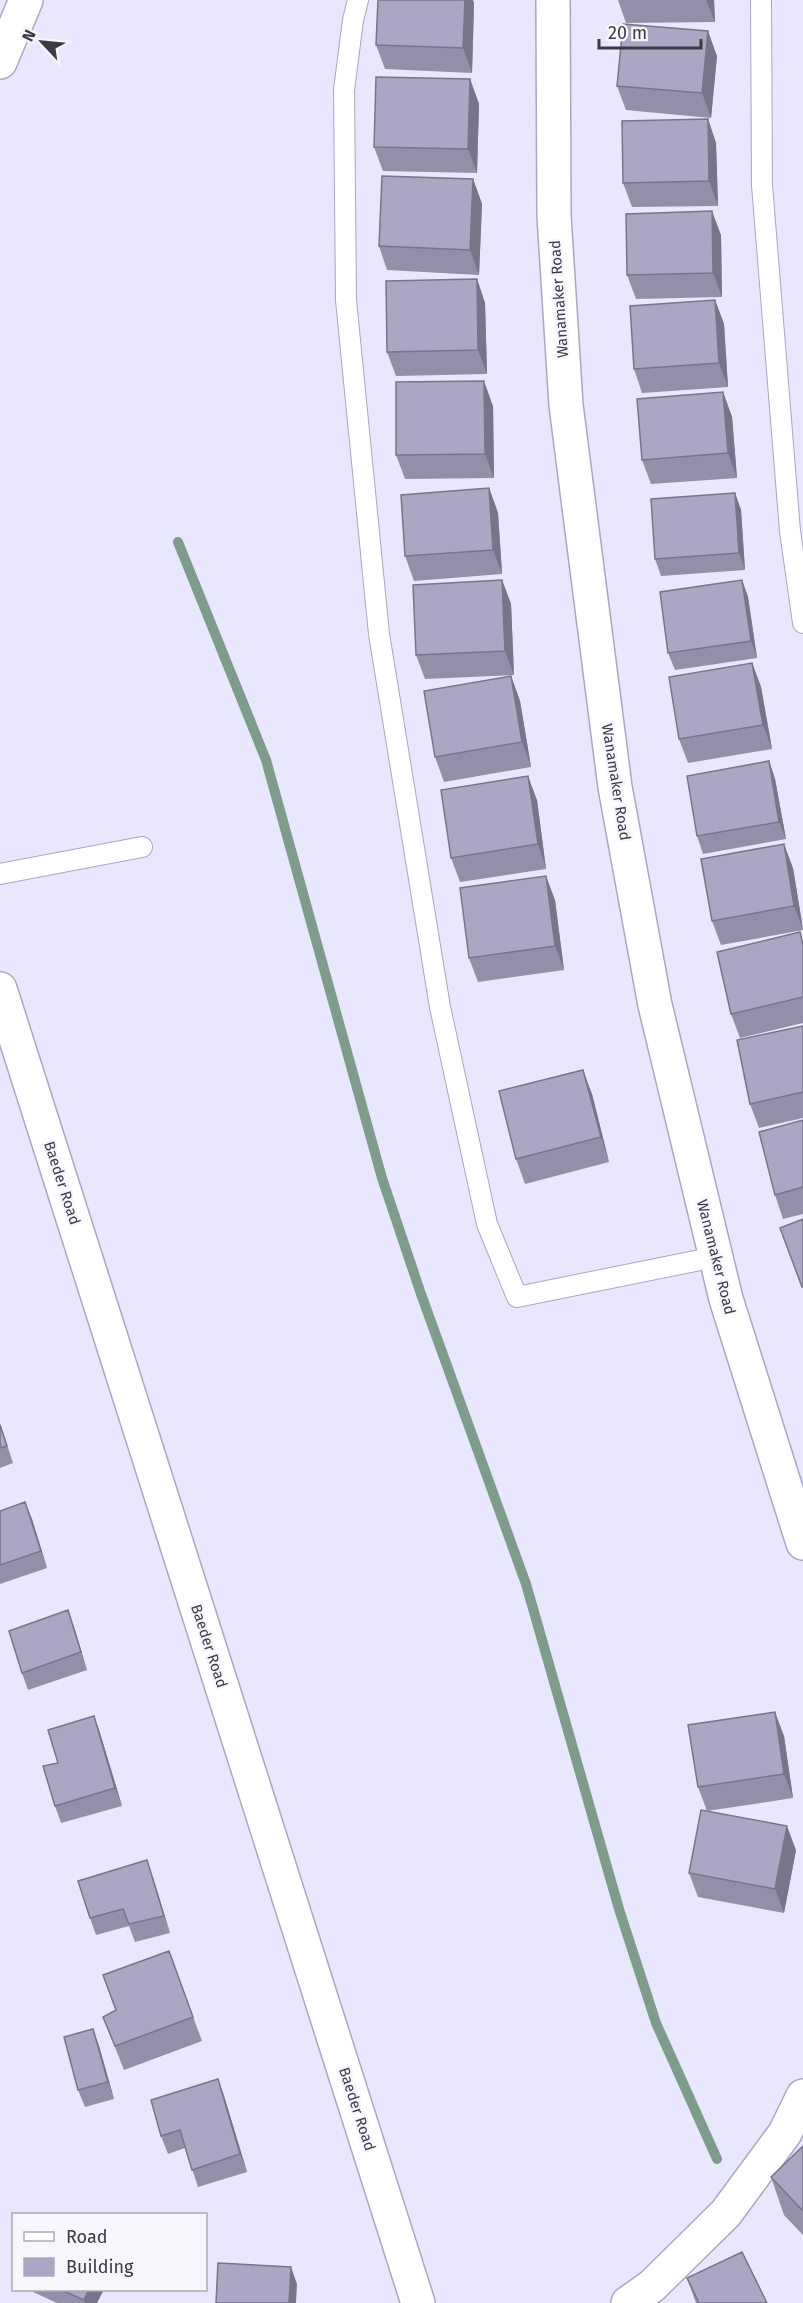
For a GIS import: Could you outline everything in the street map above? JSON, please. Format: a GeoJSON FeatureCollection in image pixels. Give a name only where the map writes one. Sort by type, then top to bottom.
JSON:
{"type":"FeatureCollection","features":[{"type":"Feature","properties":{"kind":"street"},"geometry":{"type":"LineString","coordinates":[[0,62],[26,0]]}},
{"type":"Feature","properties":{"kind":"street","name":"Wanamaker Road"},"geometry":{"type":"LineString","coordinates":[[554,0],[554,216],[566,405],[615,787],[655,1005],[726,1299],[803,1543]]}},
{"type":"Feature","properties":{"kind":"street","name":"Baeder Road"},"geometry":{"type":"LineString","coordinates":[[0,989],[418,2303]]}},
{"type":"Feature","properties":{"kind":"street"},"geometry":{"type":"LineString","coordinates":[[628,2303],[652,2286],[726,2213],[785,2133],[803,2096]]}},
{"type":"Feature","properties":{"kind":"lane"},"geometry":{"type":"LineString","coordinates":[[358,0],[353,20],[344,90],[346,300],[380,634],[440,1006],[487,1224],[517,1297],[716,1257]]}},
{"type":"Feature","properties":{"kind":"lane"},"geometry":{"type":"LineString","coordinates":[[761,0],[762,185],[790,531],[803,623]]}},
{"type":"Feature","properties":{"kind":"lane"},"geometry":{"type":"LineString","coordinates":[[0,874],[142,847]]}},
{"type":"Feature","properties":{"kind":"building"},"geometry":{"type":"Polygon","coordinates":[[[378,0],[465,0],[463,48],[376,45],[378,0]]]}},
{"type":"Feature","properties":{"kind":"building"},"geometry":{"type":"Polygon","coordinates":[[[623,24],[708,31],[702,93],[617,86],[623,24]]]}},
{"type":"Feature","properties":{"kind":"building"},"geometry":{"type":"Polygon","coordinates":[[[376,77],[470,79],[468,149],[374,147],[376,77]]]}},
{"type":"Feature","properties":{"kind":"building"},"geometry":{"type":"Polygon","coordinates":[[[708,119],[709,181],[623,183],[622,121],[708,119]]]}},
{"type":"Feature","properties":{"kind":"building"},"geometry":{"type":"Polygon","coordinates":[[[382,176],[473,179],[470,250],[379,246],[382,176]]]}},
{"type":"Feature","properties":{"kind":"building"},"geometry":{"type":"Polygon","coordinates":[[[712,211],[713,273],[627,275],[626,214],[712,211]]]}},
{"type":"Feature","properties":{"kind":"building"},"geometry":{"type":"Polygon","coordinates":[[[477,279],[478,350],[387,352],[386,281],[477,279]]]}},
{"type":"Feature","properties":{"kind":"building"},"geometry":{"type":"Polygon","coordinates":[[[715,300],[719,363],[634,369],[630,306],[715,300]]]}},
{"type":"Feature","properties":{"kind":"building"},"geometry":{"type":"Polygon","coordinates":[[[484,381],[485,454],[396,455],[396,382],[484,381]]]}},
{"type":"Feature","properties":{"kind":"building"},"geometry":{"type":"Polygon","coordinates":[[[723,392],[728,453],[642,460],[637,399],[723,392]]]}},
{"type":"Feature","properties":{"kind":"building"},"geometry":{"type":"Polygon","coordinates":[[[489,488],[493,550],[405,556],[401,495],[489,488]]]}},
{"type":"Feature","properties":{"kind":"building"},"geometry":{"type":"Polygon","coordinates":[[[735,493],[739,553],[655,559],[651,499],[735,493]]]}},
{"type":"Feature","properties":{"kind":"building"},"geometry":{"type":"Polygon","coordinates":[[[502,580],[505,651],[416,655],[413,585],[502,580]]]}},
{"type":"Feature","properties":{"kind":"building"},"geometry":{"type":"Polygon","coordinates":[[[742,580],[751,641],[668,653],[660,592],[742,580]]]}},
{"type":"Feature","properties":{"kind":"building"},"geometry":{"type":"Polygon","coordinates":[[[752,663],[763,725],[679,739],[669,677],[752,663]]]}},
{"type":"Feature","properties":{"kind":"building"},"geometry":{"type":"Polygon","coordinates":[[[511,676],[522,742],[435,757],[424,691],[511,676]]]}},
{"type":"Feature","properties":{"kind":"building"},"geometry":{"type":"Polygon","coordinates":[[[769,761],[779,822],[697,836],[687,776],[769,761]]]}},
{"type":"Feature","properties":{"kind":"building"},"geometry":{"type":"Polygon","coordinates":[[[528,776],[538,844],[451,858],[441,790],[528,776]]]}},
{"type":"Feature","properties":{"kind":"building"},"geometry":{"type":"Polygon","coordinates":[[[784,844],[794,906],[712,921],[701,859],[784,844]]]}},
{"type":"Feature","properties":{"kind":"building"},"geometry":{"type":"Polygon","coordinates":[[[546,876],[555,946],[469,958],[460,888],[546,876]]]}},
{"type":"Feature","properties":{"kind":"building"},"geometry":{"type":"Polygon","coordinates":[[[800,932],[803,945],[803,997],[731,1014],[717,952],[800,932]]]}},
{"type":"Feature","properties":{"kind":"building"},"geometry":{"type":"Polygon","coordinates":[[[803,1026],[803,1092],[750,1104],[737,1040],[803,1026]]]}},
{"type":"Feature","properties":{"kind":"building"},"geometry":{"type":"Polygon","coordinates":[[[583,1070],[601,1137],[516,1159],[499,1091],[583,1070]]]}},
{"type":"Feature","properties":{"kind":"building"},"geometry":{"type":"Polygon","coordinates":[[[803,1120],[803,1187],[775,1195],[759,1132],[803,1120]]]}},
{"type":"Feature","properties":{"kind":"building"},"geometry":{"type":"Polygon","coordinates":[[[803,1219],[803,1287],[802,1287],[780,1228],[803,1219]]]}},
{"type":"Feature","properties":{"kind":"building"},"geometry":{"type":"Polygon","coordinates":[[[0,1425],[7,1446],[0,1448],[0,1425]]]}},
{"type":"Feature","properties":{"kind":"building"},"geometry":{"type":"Polygon","coordinates":[[[25,1502],[41,1551],[0,1565],[0,1511],[25,1502]]]}},
{"type":"Feature","properties":{"kind":"building"},"geometry":{"type":"Polygon","coordinates":[[[68,1610],[81,1652],[22,1673],[9,1631],[68,1610]]]}},
{"type":"Feature","properties":{"kind":"building"},"geometry":{"type":"Polygon","coordinates":[[[775,1712],[784,1774],[698,1787],[688,1725],[775,1712]]]}},
{"type":"Feature","properties":{"kind":"building"},"geometry":{"type":"Polygon","coordinates":[[[94,1716],[115,1788],[55,1806],[43,1766],[58,1763],[48,1730],[94,1716]]]}},
{"type":"Feature","properties":{"kind":"building"},"geometry":{"type":"Polygon","coordinates":[[[701,1810],[787,1826],[775,1889],[689,1873],[701,1810]]]}},
{"type":"Feature","properties":{"kind":"building"},"geometry":{"type":"Polygon","coordinates":[[[147,1860],[164,1916],[129,1924],[123,1909],[90,1918],[78,1881],[147,1860]]]}},
{"type":"Feature","properties":{"kind":"building"},"geometry":{"type":"Polygon","coordinates":[[[169,1951],[193,2017],[115,2046],[103,2017],[116,2010],[103,1975],[169,1951]]]}},
{"type":"Feature","properties":{"kind":"building"},"geometry":{"type":"Polygon","coordinates":[[[93,2029],[108,2082],[78,2090],[64,2037],[93,2029]]]}},
{"type":"Feature","properties":{"kind":"building"},"geometry":{"type":"Polygon","coordinates":[[[218,2079],[240,2154],[192,2170],[180,2130],[161,2136],[151,2100],[218,2079]]]}},
{"type":"Feature","properties":{"kind":"building"},"geometry":{"type":"Polygon","coordinates":[[[803,2146],[803,2211],[771,2177],[803,2146]]]}},
{"type":"Feature","properties":{"kind":"building"},"geometry":{"type":"Polygon","coordinates":[[[742,2252],[767,2303],[699,2303],[687,2278],[742,2252]]]}},
{"type":"Feature","properties":{"kind":"building"},"geometry":{"type":"Polygon","coordinates":[[[218,2263],[291,2267],[289,2303],[216,2303],[218,2263]]]}},
{"type":"Feature","properties":{"kind":"building"},"geometry":{"type":"Polygon","coordinates":[[[64,2291],[88,2291],[84,2300],[64,2291]]]}},
{"type":"Feature","properties":{"kind":"waterway"},"geometry":{"type":"LineString","coordinates":[[178,542],[266,760],[382,1178],[421,1294],[526,1584],[619,1909],[656,2023],[717,2159]]}}]}
